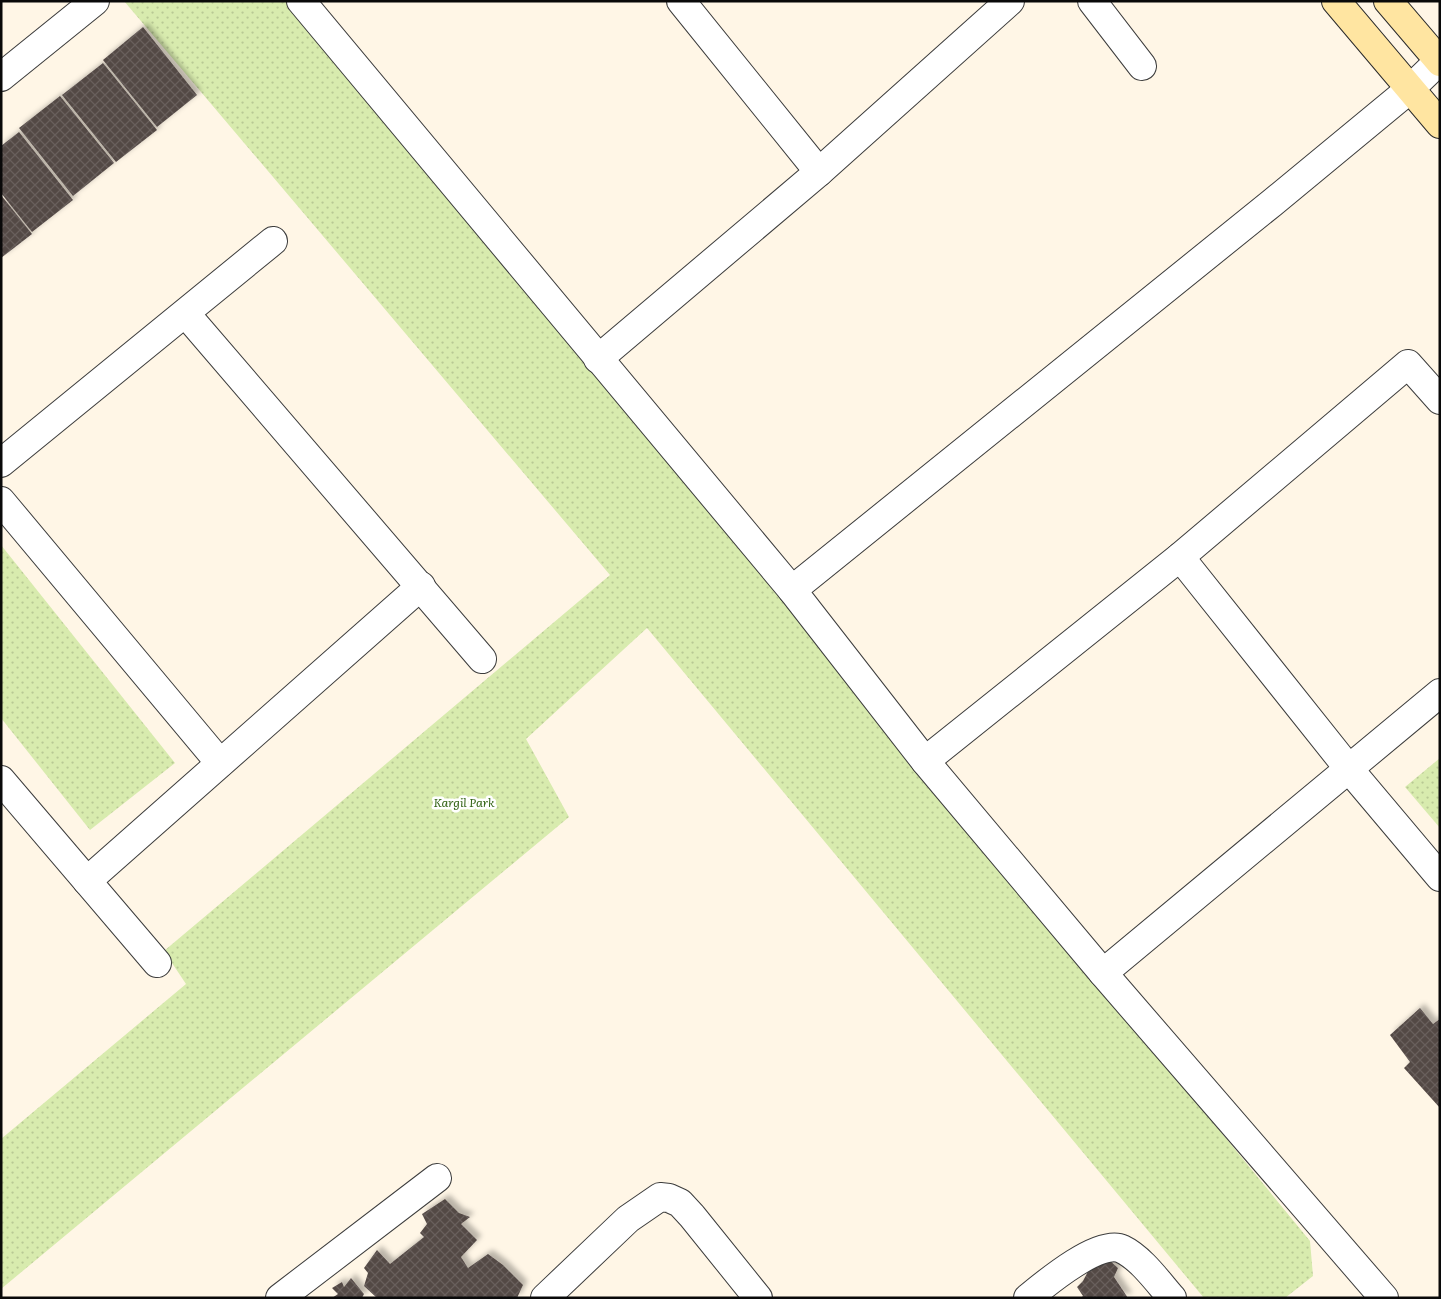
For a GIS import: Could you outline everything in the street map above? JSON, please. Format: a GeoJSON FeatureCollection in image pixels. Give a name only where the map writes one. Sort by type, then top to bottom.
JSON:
{"type":"FeatureCollection","features":[{"type":"Feature","properties":{"kind":"main road"},"geometry":{"type":"LineString","coordinates":[[1336,1],[1440,124]]}},
{"type":"Feature","properties":{"kind":"main road"},"geometry":{"type":"LineString","coordinates":[[1388,1],[1439,61]]}},
{"type":"Feature","properties":{"kind":"street"},"geometry":{"type":"LineString","coordinates":[[1,77],[95,1]]}},
{"type":"Feature","properties":{"kind":"street"},"geometry":{"type":"LineString","coordinates":[[301,1],[792,590],[926,761],[1369,1293]]}},
{"type":"Feature","properties":{"kind":"street"},"geometry":{"type":"LineString","coordinates":[[681,1],[819,172]]}},
{"type":"Feature","properties":{"kind":"street"},"geometry":{"type":"LineString","coordinates":[[598,359],[819,172],[1010,1]]}},
{"type":"Feature","properties":{"kind":"street"},"geometry":{"type":"LineString","coordinates":[[1092,1],[1142,66]]}},
{"type":"Feature","properties":{"kind":"street"},"geometry":{"type":"LineString","coordinates":[[792,590],[1272,203],[1410,89],[1439,61]]}},
{"type":"Feature","properties":{"kind":"street"},"geometry":{"type":"LineString","coordinates":[[1,463],[186,314],[273,241]]}},
{"type":"Feature","properties":{"kind":"street"},"geometry":{"type":"LineString","coordinates":[[186,314],[482,659]]}},
{"type":"Feature","properties":{"kind":"street"},"geometry":{"type":"LineString","coordinates":[[926,761],[1180,557],[1408,364],[1440,400]]}},
{"type":"Feature","properties":{"kind":"street"},"geometry":{"type":"LineString","coordinates":[[1,501],[220,763]]}},
{"type":"Feature","properties":{"kind":"street"},"geometry":{"type":"LineString","coordinates":[[1180,557],[1350,769],[1440,877]]}},
{"type":"Feature","properties":{"kind":"street"},"geometry":{"type":"LineString","coordinates":[[87,881],[421,586]]}},
{"type":"Feature","properties":{"kind":"street"},"geometry":{"type":"LineString","coordinates":[[1103,973],[1440,693]]}},
{"type":"Feature","properties":{"kind":"street"},"geometry":{"type":"LineString","coordinates":[[1,780],[157,964]]}},
{"type":"Feature","properties":{"kind":"street"},"geometry":{"type":"LineString","coordinates":[[280,1298],[437,1178]]}},
{"type":"Feature","properties":{"kind":"street"},"geometry":{"type":"LineString","coordinates":[[545,1298],[628,1219],[660,1197],[669,1198],[680,1203],[758,1298]]}},
{"type":"Feature","properties":{"kind":"street"},"geometry":{"type":"LineString","coordinates":[[1028,1298],[1079,1260],[1104,1248],[1120,1247],[1134,1256],[1172,1298]]}},
{"type":"Feature","properties":{"kind":"green space","name":"Kargil Park"},"geometry":{"type":"Polygon","coordinates":[[[124,1],[295,1],[1310,1241],[1313,1276],[1285,1298],[1204,1298],[647,628],[526,739],[569,817],[1,1289],[1,1139],[186,984],[164,951],[610,575],[124,1]]]}},
{"type":"Feature","properties":{"kind":"green space"},"geometry":{"type":"Polygon","coordinates":[[[1,545],[175,763],[90,830],[1,718],[1,545]]]}},
{"type":"Feature","properties":{"kind":"green space"},"geometry":{"type":"Polygon","coordinates":[[[1440,758],[1440,828],[1405,787],[1440,758]]]}},
{"type":"Feature","properties":{"kind":"building"},"geometry":{"type":"Polygon","coordinates":[[[143,27],[197,95],[157,127],[103,60],[143,27]]]}},
{"type":"Feature","properties":{"kind":"building"},"geometry":{"type":"Polygon","coordinates":[[[103,63],[157,130],[116,162],[62,95],[103,63]]]}},
{"type":"Feature","properties":{"kind":"building"},"geometry":{"type":"Polygon","coordinates":[[[60,96],[114,163],[73,196],[19,128],[60,96]]]}},
{"type":"Feature","properties":{"kind":"building"},"geometry":{"type":"Polygon","coordinates":[[[19,132],[73,200],[32,232],[1,193],[1,146],[19,132]]]}},
{"type":"Feature","properties":{"kind":"building"},"geometry":{"type":"Polygon","coordinates":[[[1,195],[32,234],[1,258],[1,195]]]}},
{"type":"Feature","properties":{"kind":"building"},"geometry":{"type":"Polygon","coordinates":[[[1420,1008],[1433,1024],[1440,1019],[1440,1108],[1404,1068],[1410,1062],[1390,1035],[1420,1008]]]}},
{"type":"Feature","properties":{"kind":"building"},"geometry":{"type":"Polygon","coordinates":[[[445,1199],[459,1213],[470,1217],[461,1224],[477,1240],[461,1257],[468,1268],[488,1254],[503,1265],[523,1285],[517,1298],[377,1298],[364,1286],[368,1273],[364,1268],[377,1250],[390,1264],[424,1237],[420,1233],[427,1224],[422,1214],[445,1199]]]}},
{"type":"Feature","properties":{"kind":"building"},"geometry":{"type":"Polygon","coordinates":[[[1106,1257],[1118,1268],[1114,1277],[1128,1298],[1081,1298],[1083,1296],[1077,1287],[1083,1281],[1095,1258],[1106,1257]]]}},
{"type":"Feature","properties":{"kind":"building"},"geometry":{"type":"Polygon","coordinates":[[[351,1278],[364,1294],[362,1298],[332,1298],[338,1294],[332,1288],[342,1282],[344,1287],[351,1278]]]}}]}
